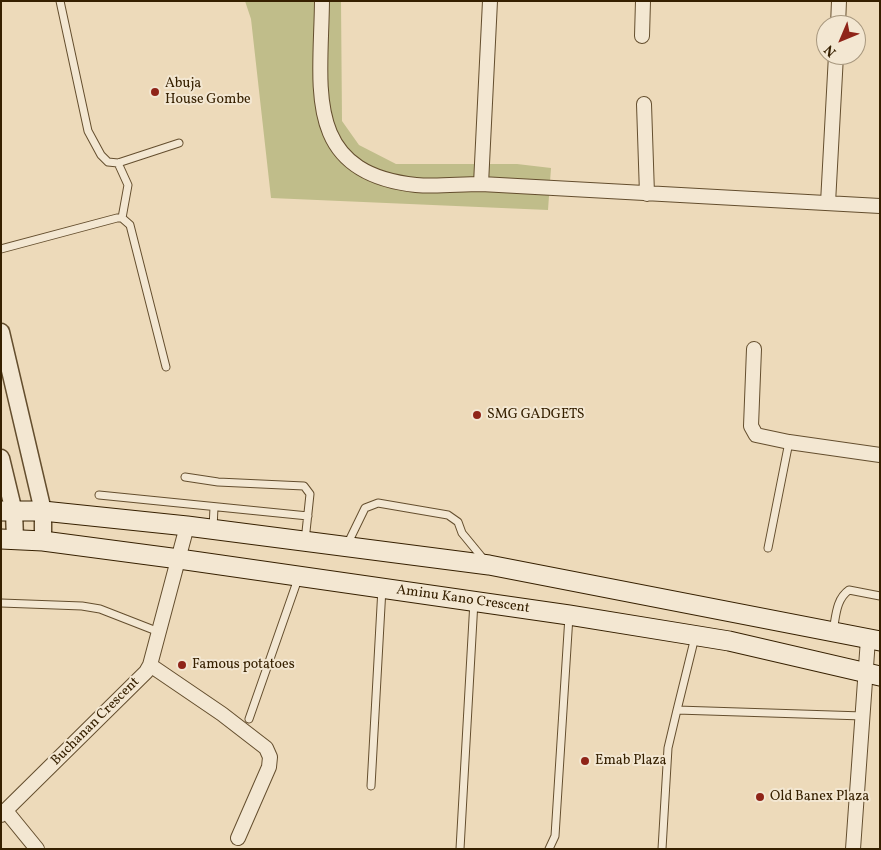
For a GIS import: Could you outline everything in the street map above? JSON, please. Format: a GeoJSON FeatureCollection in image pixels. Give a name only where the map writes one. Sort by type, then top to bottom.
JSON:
{"type":"FeatureCollection","features":[{"type":"Feature","properties":{"kind":"main road"},"geometry":{"type":"LineString","coordinates":[[8,511],[43,511],[187,526],[489,565],[874,640]]}},
{"type":"Feature","properties":{"kind":"main road","name":"Aminu Kano Crescent"},"geometry":{"type":"LineString","coordinates":[[8,539],[43,541],[179,559],[474,601],[729,641],[872,674]]}},
{"type":"Feature","properties":{"kind":"street"},"geometry":{"type":"LineString","coordinates":[[322,1],[324,122],[336,147],[360,170],[383,179],[417,185],[481,184],[880,206]]}},
{"type":"Feature","properties":{"kind":"street"},"geometry":{"type":"LineString","coordinates":[[481,184],[490,1]]}},
{"type":"Feature","properties":{"kind":"street"},"geometry":{"type":"LineString","coordinates":[[642,36],[643,1]]}},
{"type":"Feature","properties":{"kind":"street"},"geometry":{"type":"LineString","coordinates":[[838,15],[839,1]]}},
{"type":"Feature","properties":{"kind":"street"},"geometry":{"type":"LineString","coordinates":[[828,203],[835,65]]}},
{"type":"Feature","properties":{"kind":"street"},"geometry":{"type":"LineString","coordinates":[[644,104],[647,194]]}},
{"type":"Feature","properties":{"kind":"street"},"geometry":{"type":"LineString","coordinates":[[1,332],[43,511],[43,541]]}},
{"type":"Feature","properties":{"kind":"street"},"geometry":{"type":"LineString","coordinates":[[754,349],[751,426],[756,435],[789,442],[880,455]]}},
{"type":"Feature","properties":{"kind":"street","name":"Aminu Kano Crescent"},"geometry":{"type":"LineString","coordinates":[[1,458],[8,511],[8,539]]}},
{"type":"Feature","properties":{"kind":"street","name":"Buchanan Crescent"},"geometry":{"type":"LineString","coordinates":[[3,813],[142,678],[150,665],[187,526]]}},
{"type":"Feature","properties":{"kind":"street"},"geometry":{"type":"LineString","coordinates":[[854,849],[863,716],[872,674],[874,640]]}},
{"type":"Feature","properties":{"kind":"street"},"geometry":{"type":"LineString","coordinates":[[150,665],[222,714],[266,748],[270,757],[268,767],[238,838]]}},
{"type":"Feature","properties":{"kind":"street"},"geometry":{"type":"LineString","coordinates":[[3,813],[37,849]]}},
{"type":"Feature","properties":{"kind":"lane"},"geometry":{"type":"LineString","coordinates":[[60,1],[88,131],[101,155],[108,162],[118,163],[179,143]]}},
{"type":"Feature","properties":{"kind":"lane"},"geometry":{"type":"LineString","coordinates":[[118,163],[128,185],[122,218]]}},
{"type":"Feature","properties":{"kind":"lane"},"geometry":{"type":"LineString","coordinates":[[1,249],[122,218]]}},
{"type":"Feature","properties":{"kind":"lane"},"geometry":{"type":"LineString","coordinates":[[122,218],[130,225],[166,367]]}},
{"type":"Feature","properties":{"kind":"lane"},"geometry":{"type":"LineString","coordinates":[[768,548],[789,442]]}},
{"type":"Feature","properties":{"kind":"lane"},"geometry":{"type":"LineString","coordinates":[[185,477],[218,482],[304,486],[310,494],[305,541]]}},
{"type":"Feature","properties":{"kind":"lane"},"geometry":{"type":"LineString","coordinates":[[100,495],[308,516]]}},
{"type":"Feature","properties":{"kind":"lane"},"geometry":{"type":"LineString","coordinates":[[346,546],[365,508],[378,503],[448,514],[458,522],[462,533],[489,565]]}},
{"type":"Feature","properties":{"kind":"lane"},"geometry":{"type":"LineString","coordinates":[[213,530],[214,507]]}},
{"type":"Feature","properties":{"kind":"lane"},"geometry":{"type":"LineString","coordinates":[[249,719],[299,576]]}},
{"type":"Feature","properties":{"kind":"lane"},"geometry":{"type":"LineString","coordinates":[[371,786],[382,588]]}},
{"type":"Feature","properties":{"kind":"lane"},"geometry":{"type":"LineString","coordinates":[[833,632],[840,599],[844,593],[850,590],[880,596]]}},
{"type":"Feature","properties":{"kind":"lane"},"geometry":{"type":"LineString","coordinates":[[460,849],[474,601]]}},
{"type":"Feature","properties":{"kind":"lane"},"geometry":{"type":"LineString","coordinates":[[1,603],[82,606],[100,609],[159,632]]}},
{"type":"Feature","properties":{"kind":"lane"},"geometry":{"type":"LineString","coordinates":[[549,849],[554,836],[569,616]]}},
{"type":"Feature","properties":{"kind":"lane"},"geometry":{"type":"LineString","coordinates":[[662,849],[668,748],[696,636]]}},
{"type":"Feature","properties":{"kind":"lane"},"geometry":{"type":"LineString","coordinates":[[677,710],[863,716]]}},
{"type":"Feature","properties":{"kind":"shaded area"},"geometry":{"type":"Polygon","coordinates":[[[245,1],[341,1],[342,121],[359,145],[396,164],[517,164],[551,168],[548,210],[271,198],[251,19],[245,1]]]}},
{"type":"Feature","properties":{"kind":"place","name":"Abuja House Gombe"},"geometry":{"type":"Point","coordinates":[155,92]}},
{"type":"Feature","properties":{"kind":"place","name":"SMG GADGETS"},"geometry":{"type":"Point","coordinates":[477,415]}},
{"type":"Feature","properties":{"kind":"place","name":"Famous potatoes"},"geometry":{"type":"Point","coordinates":[182,665]}},
{"type":"Feature","properties":{"kind":"place","name":"Emab Plaza"},"geometry":{"type":"Point","coordinates":[585,761]}},
{"type":"Feature","properties":{"kind":"place","name":"Old Banex Plaza"},"geometry":{"type":"Point","coordinates":[760,797]}}]}
